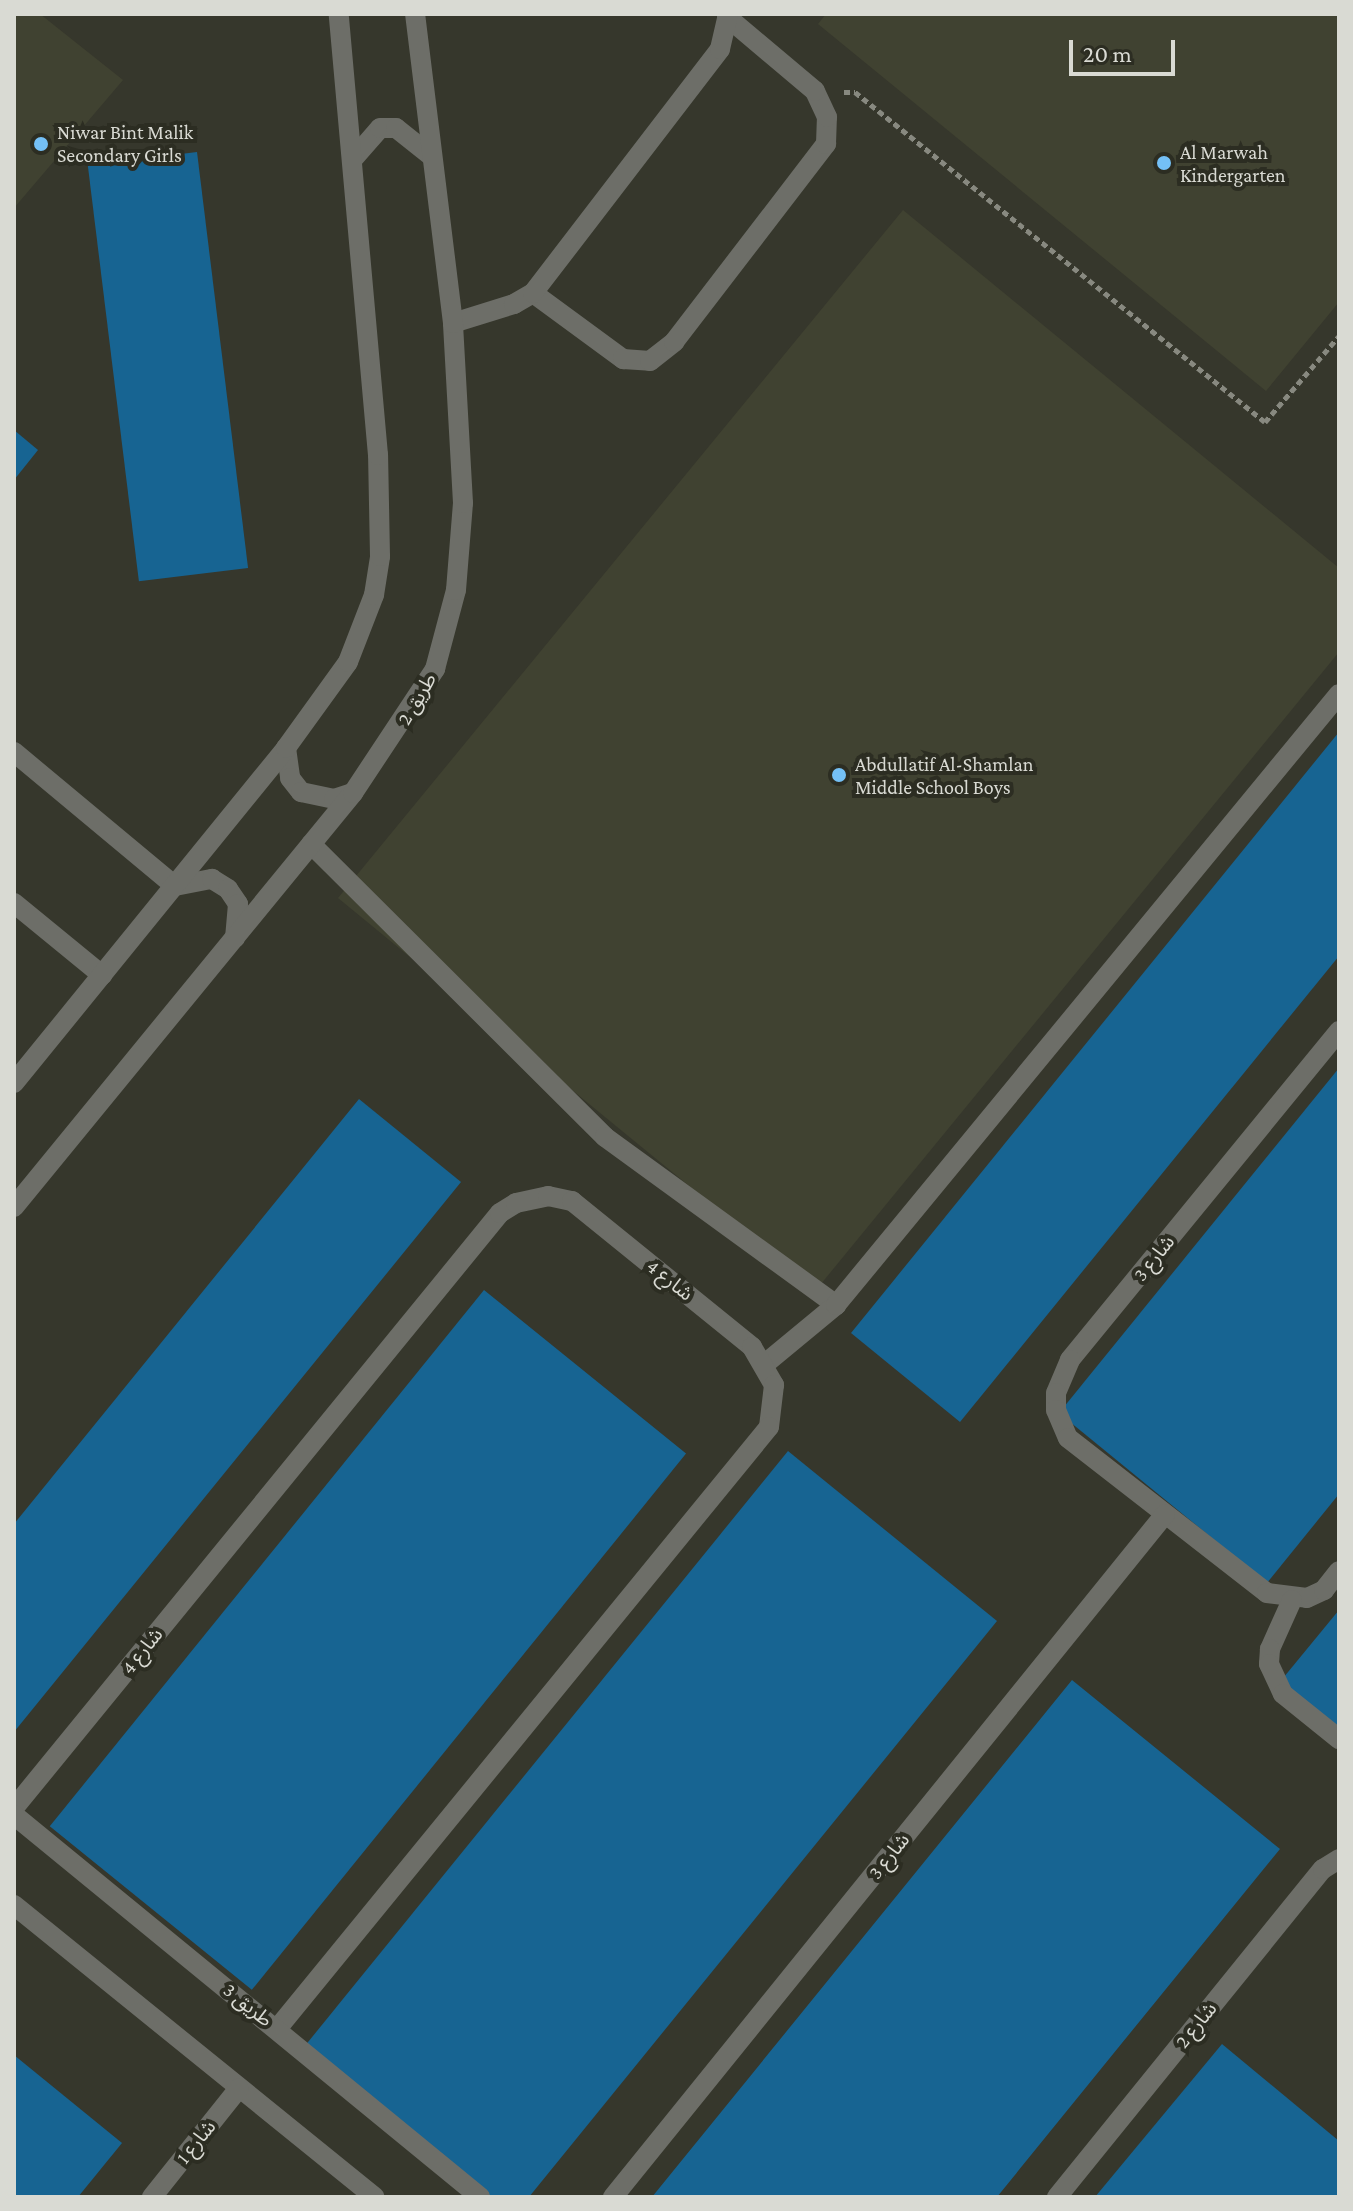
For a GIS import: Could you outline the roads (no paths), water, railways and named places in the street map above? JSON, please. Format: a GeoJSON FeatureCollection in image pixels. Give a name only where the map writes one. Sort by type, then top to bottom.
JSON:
{"type":"FeatureCollection","features":[{"type":"Feature","properties":{"kind":"street"},"geometry":{"type":"LineString","coordinates":[[14,1083],[286,748],[348,662],[374,595],[380,556],[378,455],[339,14]]}},
{"type":"Feature","properties":{"kind":"street","name":"طريق 2"},"geometry":{"type":"LineString","coordinates":[[14,1207],[353,793],[435,669],[456,590],[463,503],[453,323],[415,14]]}},
{"type":"Feature","properties":{"kind":"street"},"geometry":{"type":"LineString","coordinates":[[453,323],[514,304],[533,293],[720,49],[728,15],[815,91],[827,117],[826,144],[674,342],[650,361],[623,359],[533,293]]}},
{"type":"Feature","properties":{"kind":"street"},"geometry":{"type":"LineString","coordinates":[[353,159],[380,128],[396,128],[430,155]]}},
{"type":"Feature","properties":{"kind":"street"},"geometry":{"type":"LineString","coordinates":[[277,2029],[769,1427],[774,1385],[766,1363],[836,1305],[1339,694]]}},
{"type":"Feature","properties":{"kind":"street"},"geometry":{"type":"LineString","coordinates":[[286,748],[290,778],[301,792],[334,799],[353,793]]}},
{"type":"Feature","properties":{"kind":"street"},"geometry":{"type":"LineString","coordinates":[[14,752],[175,886]]}},
{"type":"Feature","properties":{"kind":"street"},"geometry":{"type":"LineString","coordinates":[[311,844],[605,1137],[836,1305]]}},
{"type":"Feature","properties":{"kind":"street"},"geometry":{"type":"LineString","coordinates":[[175,886],[212,879],[228,889],[238,904],[233,942]]}},
{"type":"Feature","properties":{"kind":"street"},"geometry":{"type":"LineString","coordinates":[[14,903],[102,975]]}},
{"type":"Feature","properties":{"kind":"street","name":"شارع 3"},"geometry":{"type":"LineString","coordinates":[[1292,1600],[1267,1593],[1068,1438],[1056,1410],[1056,1393],[1070,1360],[1339,1031]]}},
{"type":"Feature","properties":{"kind":"street","name":"شارع 4"},"geometry":{"type":"LineString","coordinates":[[14,1808],[490,1225],[516,1203],[548,1196],[572,1201],[752,1347],[766,1363]]}},
{"type":"Feature","properties":{"kind":"street","name":"شارع 3"},"geometry":{"type":"LineString","coordinates":[[613,2197],[1165,1514]]}},
{"type":"Feature","properties":{"kind":"street"},"geometry":{"type":"LineString","coordinates":[[1339,1571],[1324,1590],[1292,1600],[1270,1649],[1269,1664],[1283,1694],[1339,1739]]}},
{"type":"Feature","properties":{"kind":"street","name":"طريق 3"},"geometry":{"type":"LineString","coordinates":[[14,1815],[480,2197]]}},
{"type":"Feature","properties":{"kind":"street","name":"شارع 2"},"geometry":{"type":"LineString","coordinates":[[1057,2197],[1323,1869],[1339,1859]]}},
{"type":"Feature","properties":{"kind":"street"},"geometry":{"type":"LineString","coordinates":[[14,1905],[375,2197]]}},
{"type":"Feature","properties":{"kind":"street","name":"شارع 1"},"geometry":{"type":"LineString","coordinates":[[152,2197],[239,2088]]}},
{"type":"Feature","properties":{"kind":"place","name":"Niwar Bint Malik Secondary Girls"},"geometry":{"type":"Point","coordinates":[41,144]}},
{"type":"Feature","properties":{"kind":"place","name":"Al Marwah Kindergarten"},"geometry":{"type":"Point","coordinates":[1164,163]}},
{"type":"Feature","properties":{"kind":"place","name":"Abdullatif Al-Shamlan Middle School Boys"},"geometry":{"type":"Point","coordinates":[839,775]}}]}
